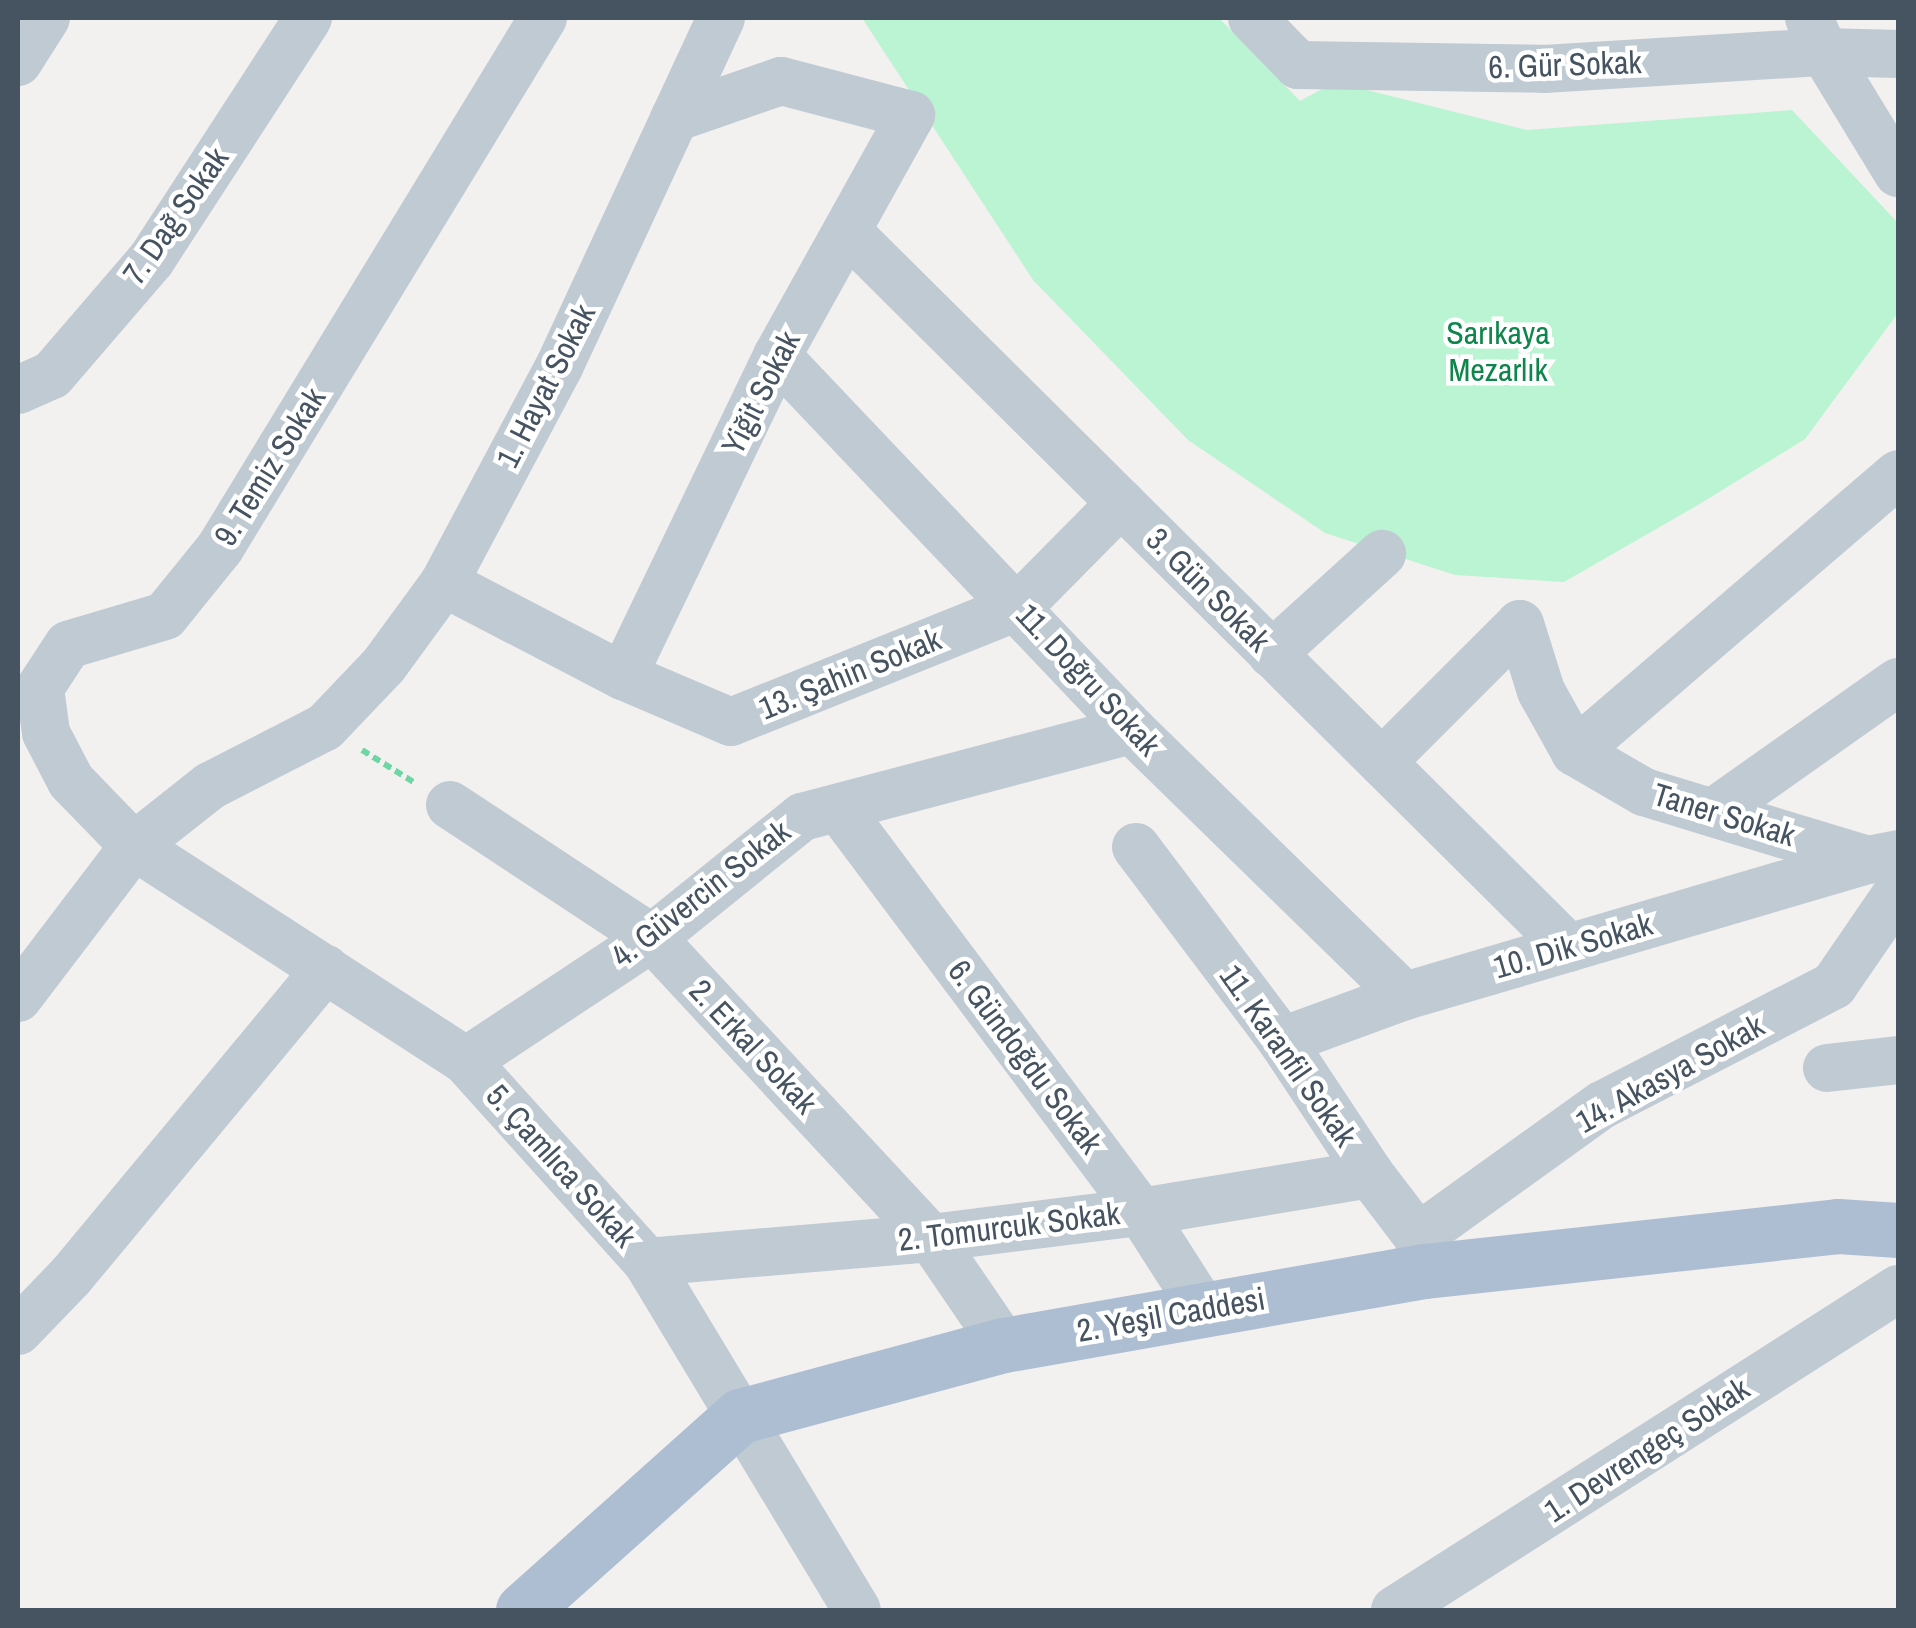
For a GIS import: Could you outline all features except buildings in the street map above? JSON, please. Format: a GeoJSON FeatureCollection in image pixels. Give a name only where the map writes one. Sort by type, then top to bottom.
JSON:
{"type":"FeatureCollection","features":[{"type":"Feature","properties":{"kind":"main road","name":"2. Yeşil Caddesi"},"geometry":{"type":"LineString","coordinates":[[523,1610],[740,1416],[1004,1345],[1203,1310],[1422,1254],[1838,1226],[1898,1230]]}},
{"type":"Feature","properties":{"kind":"street"},"geometry":{"type":"LineString","coordinates":[[18,62],[46,18]]}},
{"type":"Feature","properties":{"kind":"street","name":"7. Dağ Sokak"},"geometry":{"type":"LineString","coordinates":[[18,390],[52,375],[151,260],[308,18]]}},
{"type":"Feature","properties":{"kind":"street","name":"9. Temiz Sokak"},"geometry":{"type":"LineString","coordinates":[[134,846],[71,781],[46,734],[40,688],[68,645],[165,616],[220,548],[543,18]]}},
{"type":"Feature","properties":{"kind":"street","name":"1. Hayat Sokak"},"geometry":{"type":"LineString","coordinates":[[326,728],[384,665],[444,582],[558,367],[721,18]]}},
{"type":"Feature","properties":{"kind":"street","name":"6. Gür Sokak"},"geometry":{"type":"LineString","coordinates":[[1252,18],[1298,66],[1544,69],[1816,35],[1898,54]]}},
{"type":"Feature","properties":{"kind":"street"},"geometry":{"type":"LineString","coordinates":[[1816,35],[1898,173]]}},
{"type":"Feature","properties":{"kind":"street","name":"Yiğit Sokak"},"geometry":{"type":"LineString","coordinates":[[623,676],[777,356],[910,115],[782,81],[674,118]]}},
{"type":"Feature","properties":{"kind":"street","name":"3. Gün Sokak"},"geometry":{"type":"LineString","coordinates":[[848,232],[1568,948]]}},
{"type":"Feature","properties":{"kind":"street","name":"11. Doğru Sokak"},"geometry":{"type":"LineString","coordinates":[[777,356],[1019,606],[1132,730],[1406,996]]}},
{"type":"Feature","properties":{"kind":"street"},"geometry":{"type":"LineString","coordinates":[[1382,762],[1520,624],[1542,691],[1575,752],[1896,482]]}},
{"type":"Feature","properties":{"kind":"street","name":"13. Şahin Sokak"},"geometry":{"type":"LineString","coordinates":[[444,582],[623,676],[731,722],[1019,606],[1120,503]]}},
{"type":"Feature","properties":{"kind":"street"},"geometry":{"type":"LineString","coordinates":[[1272,654],[1382,554]]}},
{"type":"Feature","properties":{"kind":"street"},"geometry":{"type":"LineString","coordinates":[[1716,811],[1898,682]]}},
{"type":"Feature","properties":{"kind":"street"},"geometry":{"type":"LineString","coordinates":[[20,990],[134,846],[210,786],[326,728]]}},
{"type":"Feature","properties":{"kind":"street","name":"4. Güvercin Sokak"},"geometry":{"type":"LineString","coordinates":[[466,1061],[652,938],[802,816],[840,810],[1132,730]]}},
{"type":"Feature","properties":{"kind":"street","name":"Taner Sokak"},"geometry":{"type":"LineString","coordinates":[[1575,752],[1644,792],[1716,811],[1888,869]]}},
{"type":"Feature","properties":{"kind":"street","name":"2. Erkal Sokak"},"geometry":{"type":"LineString","coordinates":[[450,805],[652,938],[931,1238],[1004,1345]]}},
{"type":"Feature","properties":{"kind":"street","name":"6. Gündoğdu Sokak"},"geometry":{"type":"LineString","coordinates":[[840,810],[1141,1212],[1203,1310]]}},
{"type":"Feature","properties":{"kind":"street","name":"5. Çamlıca Sokak"},"geometry":{"type":"LineString","coordinates":[[134,846],[466,1061],[647,1262],[857,1610]]}},
{"type":"Feature","properties":{"kind":"street","name":"11. Karanfil Sokak"},"geometry":{"type":"LineString","coordinates":[[1136,847],[1282,1042],[1422,1254]]}},
{"type":"Feature","properties":{"kind":"street","name":"10. Dik Sokak"},"geometry":{"type":"LineString","coordinates":[[1282,1042],[1406,996],[1568,948],[1888,869]]}},
{"type":"Feature","properties":{"kind":"street","name":"14. Akasya Sokak"},"geometry":{"type":"LineString","coordinates":[[1422,1254],[1602,1105],[1834,986],[1888,869]]}},
{"type":"Feature","properties":{"kind":"street"},"geometry":{"type":"LineString","coordinates":[[18,1331],[70,1276],[326,969]]}},
{"type":"Feature","properties":{"kind":"street"},"geometry":{"type":"LineString","coordinates":[[1826,1068],[1898,1060]]}},
{"type":"Feature","properties":{"kind":"street","name":"2. Tomurcuk Sokak"},"geometry":{"type":"LineString","coordinates":[[647,1262],[931,1238],[1141,1212],[1370,1174]]}},
{"type":"Feature","properties":{"kind":"street","name":"1. Devrengeç Sokak"},"geometry":{"type":"LineString","coordinates":[[1395,1610],[1898,1289]]}},
{"type":"Feature","properties":{"kind":"path"},"geometry":{"type":"LineString","coordinates":[[326,728],[450,805]]}},
{"type":"Feature","properties":{"kind":"green space","name":"Sarıkaya Mezarlık"},"geometry":{"type":"Polygon","coordinates":[[[862,18],[1219,18],[1300,101],[1335,82],[1527,130],[1792,110],[1898,223],[1898,313],[1805,439],[1698,505],[1564,582],[1455,575],[1325,533],[1188,440],[1033,280],[862,18]]]}}]}
